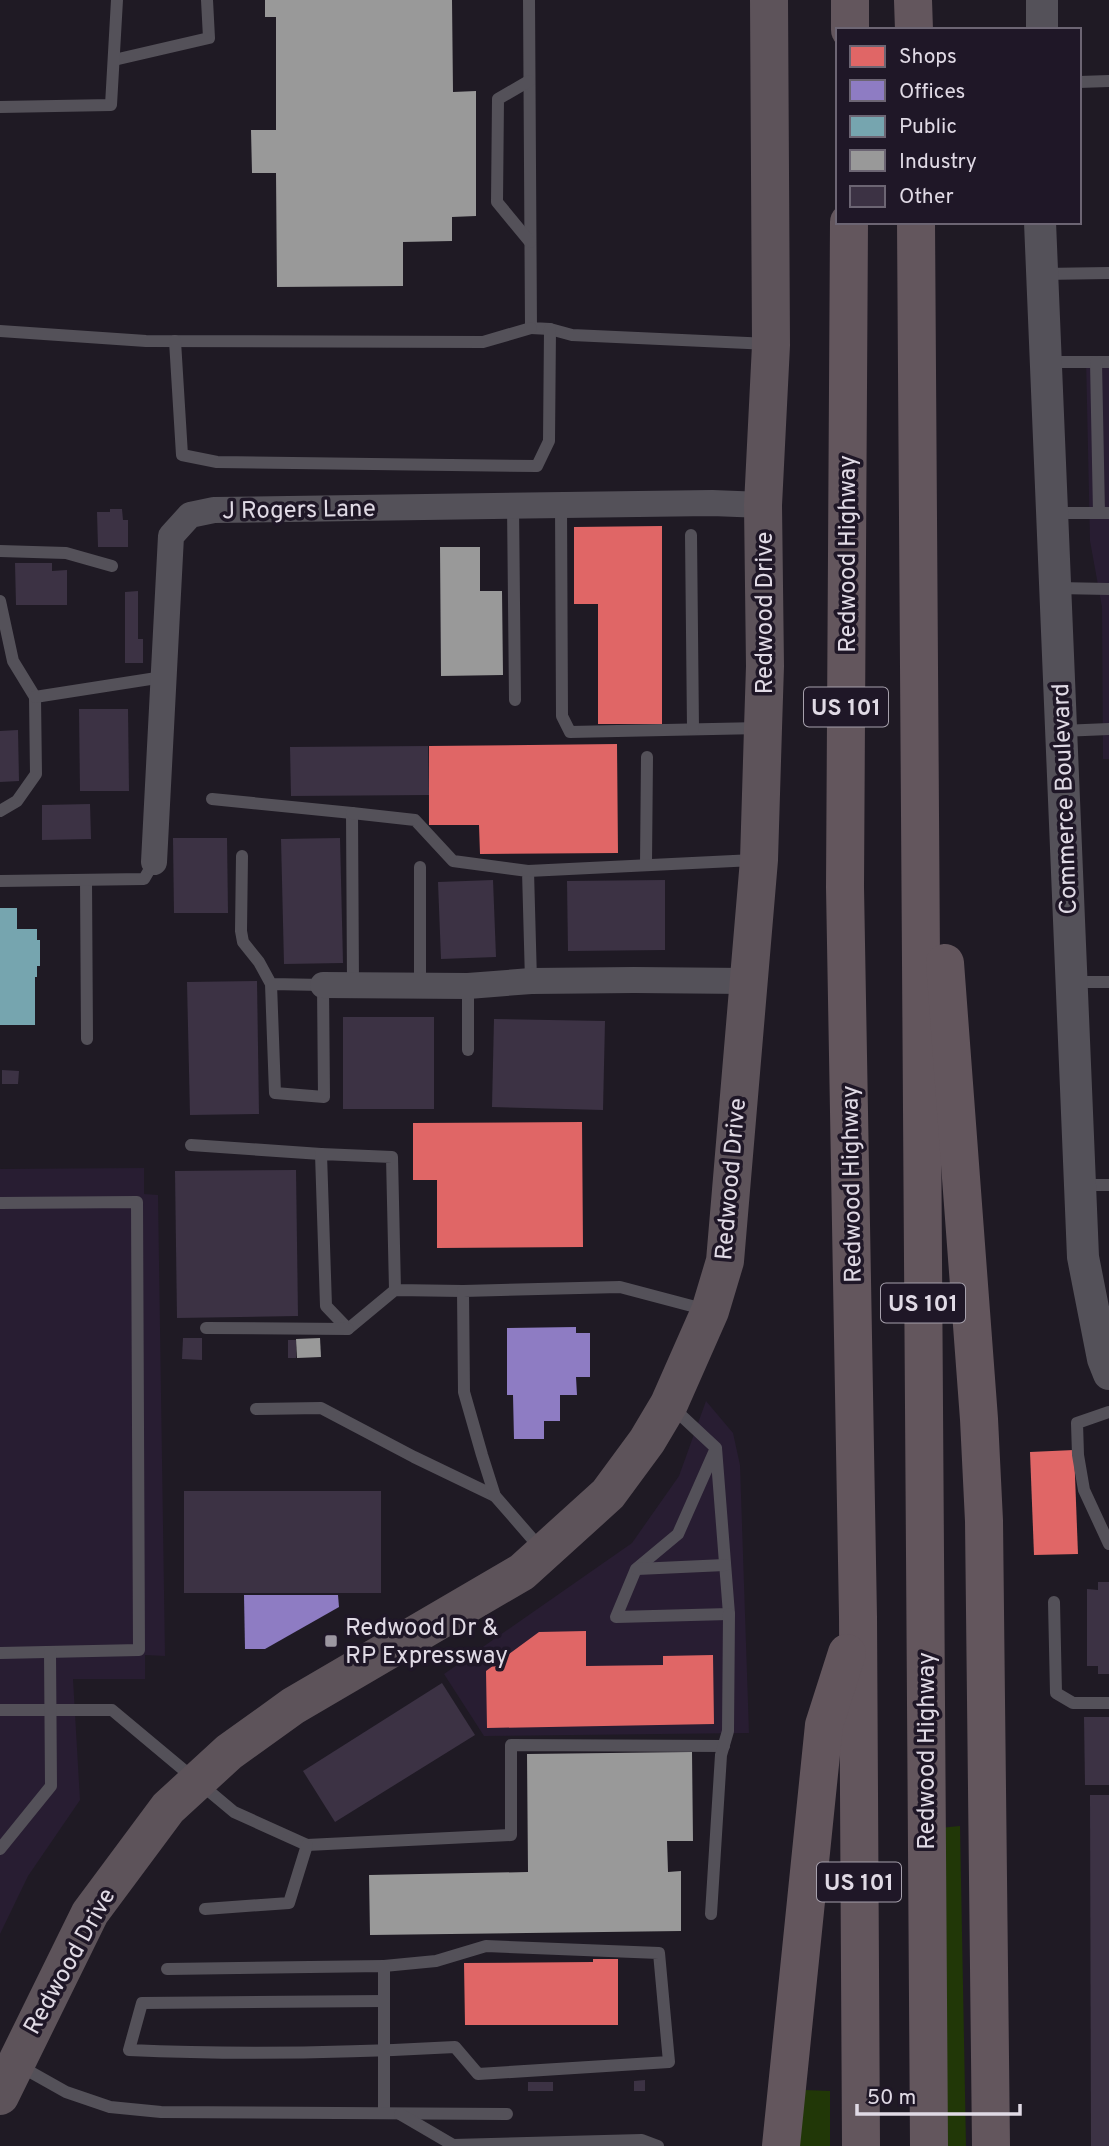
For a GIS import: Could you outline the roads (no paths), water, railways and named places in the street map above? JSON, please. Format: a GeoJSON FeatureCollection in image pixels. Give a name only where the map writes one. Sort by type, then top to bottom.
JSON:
{"type":"FeatureCollection","features":[{"type":"Feature","properties":{"kind":"highway"},"geometry":{"type":"LineString","coordinates":[[850,0],[850,28]]}},
{"type":"Feature","properties":{"kind":"highway"},"geometry":{"type":"LineString","coordinates":[[914,0],[914,28]]}},
{"type":"Feature","properties":{"kind":"highway","name":"Redwood Highway"},"geometry":{"type":"LineString","coordinates":[[849,224],[845,887],[858,1618],[861,2146]]}},
{"type":"Feature","properties":{"kind":"highway","name":"Redwood Highway"},"geometry":{"type":"LineString","coordinates":[[916,224],[929,2146]]}},
{"type":"Feature","properties":{"kind":"highway"},"geometry":{"type":"LineString","coordinates":[[918,461],[945,957],[979,1419],[983,1508],[991,2146]]}},
{"type":"Feature","properties":{"kind":"highway"},"geometry":{"type":"LineString","coordinates":[[781,2146],[824,1726],[858,1618]]}},
{"type":"Feature","properties":{"kind":"main road","name":"Redwood Drive"},"geometry":{"type":"LineString","coordinates":[[5,2072],[90,1913],[168,1808],[229,1752],[293,1706],[522,1572],[608,1494],[669,1404],[710,1311],[725,1261],[759,860],[765,666],[763,505],[771,345],[769,0]]}},
{"type":"Feature","properties":{"kind":"street"},"geometry":{"type":"LineString","coordinates":[[1042,0],[1042,28]]}},
{"type":"Feature","properties":{"kind":"street","name":"Commerce Boulevard"},"geometry":{"type":"LineString","coordinates":[[1040,224],[1072,982],[1095,1185],[1083,1257],[1103,1359],[1109,1374]]}},
{"type":"Feature","properties":{"kind":"street","name":"J Rogers Lane"},"geometry":{"type":"LineString","coordinates":[[154,862],[171,536],[190,515],[215,510],[712,503],[763,505]]}},
{"type":"Feature","properties":{"kind":"street"},"geometry":{"type":"LineString","coordinates":[[323,985],[468,986],[531,981],[747,981]]}},
{"type":"Feature","properties":{"kind":"lane"},"geometry":{"type":"LineString","coordinates":[[0,107],[111,106],[117,0]]}},
{"type":"Feature","properties":{"kind":"lane"},"geometry":{"type":"LineString","coordinates":[[114,60],[208,38],[207,0]]}},
{"type":"Feature","properties":{"kind":"lane"},"geometry":{"type":"LineString","coordinates":[[528,0],[531,328]]}},
{"type":"Feature","properties":{"kind":"lane"},"geometry":{"type":"LineString","coordinates":[[529,80],[498,99],[497,202],[530,242]]}},
{"type":"Feature","properties":{"kind":"lane"},"geometry":{"type":"LineString","coordinates":[[1081,82],[1109,81]]}},
{"type":"Feature","properties":{"kind":"lane"},"geometry":{"type":"LineString","coordinates":[[1042,274],[1109,273]]}},
{"type":"Feature","properties":{"kind":"lane"},"geometry":{"type":"LineString","coordinates":[[0,331],[175,341],[483,342],[531,328],[550,329],[572,335],[771,345]]}},
{"type":"Feature","properties":{"kind":"lane"},"geometry":{"type":"LineString","coordinates":[[175,341],[182,455],[217,462],[537,466],[549,441],[550,329]]}},
{"type":"Feature","properties":{"kind":"lane"},"geometry":{"type":"LineString","coordinates":[[1045,362],[1102,362],[1104,513],[1052,513]]}},
{"type":"Feature","properties":{"kind":"lane"},"geometry":{"type":"LineString","coordinates":[[513,505],[515,700]]}},
{"type":"Feature","properties":{"kind":"lane"},"geometry":{"type":"LineString","coordinates":[[561,505],[562,716],[570,732],[763,728]]}},
{"type":"Feature","properties":{"kind":"lane"},"geometry":{"type":"LineString","coordinates":[[691,535],[693,729]]}},
{"type":"Feature","properties":{"kind":"lane"},"geometry":{"type":"LineString","coordinates":[[0,551],[66,553],[112,566]]}},
{"type":"Feature","properties":{"kind":"lane"},"geometry":{"type":"LineString","coordinates":[[1055,588],[1109,589]]}},
{"type":"Feature","properties":{"kind":"lane"},"geometry":{"type":"LineString","coordinates":[[0,601],[13,661],[35,697],[36,774],[17,801],[0,811]]}},
{"type":"Feature","properties":{"kind":"lane"},"geometry":{"type":"LineString","coordinates":[[35,697],[163,677]]}},
{"type":"Feature","properties":{"kind":"lane"},"geometry":{"type":"LineString","coordinates":[[1061,732],[1109,729]]}},
{"type":"Feature","properties":{"kind":"lane"},"geometry":{"type":"LineString","coordinates":[[646,864],[647,757]]}},
{"type":"Feature","properties":{"kind":"lane"},"geometry":{"type":"LineString","coordinates":[[212,799],[415,820],[453,861],[528,871],[759,860]]}},
{"type":"Feature","properties":{"kind":"lane"},"geometry":{"type":"LineString","coordinates":[[352,813],[353,985]]}},
{"type":"Feature","properties":{"kind":"lane"},"geometry":{"type":"LineString","coordinates":[[242,856],[241,931],[243,942],[259,962],[271,984],[275,1093],[324,1097],[323,985],[271,984]]}},
{"type":"Feature","properties":{"kind":"lane"},"geometry":{"type":"LineString","coordinates":[[0,881],[144,879],[154,862]]}},
{"type":"Feature","properties":{"kind":"lane"},"geometry":{"type":"LineString","coordinates":[[420,867],[420,985]]}},
{"type":"Feature","properties":{"kind":"lane"},"geometry":{"type":"LineString","coordinates":[[528,871],[531,981]]}},
{"type":"Feature","properties":{"kind":"lane"},"geometry":{"type":"LineString","coordinates":[[86,880],[87,1039]]}},
{"type":"Feature","properties":{"kind":"lane"},"geometry":{"type":"LineString","coordinates":[[1072,982],[1109,982]]}},
{"type":"Feature","properties":{"kind":"lane"},"geometry":{"type":"LineString","coordinates":[[468,986],[468,1050]]}},
{"type":"Feature","properties":{"kind":"lane"},"geometry":{"type":"LineString","coordinates":[[191,1145],[392,1157],[395,1290]]}},
{"type":"Feature","properties":{"kind":"lane"},"geometry":{"type":"LineString","coordinates":[[321,1154],[326,1306],[348,1329]]}},
{"type":"Feature","properties":{"kind":"lane"},"geometry":{"type":"LineString","coordinates":[[0,1203],[136,1202],[139,1650],[0,1653]]}},
{"type":"Feature","properties":{"kind":"lane"},"geometry":{"type":"LineString","coordinates":[[206,1328],[348,1329],[395,1290],[620,1287],[710,1311]]}},
{"type":"Feature","properties":{"kind":"lane"},"geometry":{"type":"LineString","coordinates":[[463,1291],[464,1392],[495,1496]]}},
{"type":"Feature","properties":{"kind":"lane"},"geometry":{"type":"LineString","coordinates":[[669,1404],[716,1448],[729,1614],[728,1731],[721,1755],[711,1914]]}},
{"type":"Feature","properties":{"kind":"lane"},"geometry":{"type":"LineString","coordinates":[[256,1409],[321,1408],[495,1496],[544,1552]]}},
{"type":"Feature","properties":{"kind":"lane"},"geometry":{"type":"LineString","coordinates":[[1109,1412],[1077,1423],[1078,1455],[1084,1490],[1109,1544]]}},
{"type":"Feature","properties":{"kind":"lane"},"geometry":{"type":"LineString","coordinates":[[716,1448],[678,1534],[636,1569],[616,1617],[729,1614]]}},
{"type":"Feature","properties":{"kind":"lane"},"geometry":{"type":"LineString","coordinates":[[636,1569],[725,1565]]}},
{"type":"Feature","properties":{"kind":"lane"},"geometry":{"type":"LineString","coordinates":[[1054,1602],[1056,1693],[1073,1703],[1109,1703]]}},
{"type":"Feature","properties":{"kind":"lane"},"geometry":{"type":"LineString","coordinates":[[0,1849],[51,1786],[50,1652]]}},
{"type":"Feature","properties":{"kind":"lane"},"geometry":{"type":"LineString","coordinates":[[0,1710],[112,1710],[234,1812],[307,1845],[511,1835],[511,1745],[724,1746]]}},
{"type":"Feature","properties":{"kind":"lane"},"geometry":{"type":"LineString","coordinates":[[205,1909],[289,1903],[307,1845]]}},
{"type":"Feature","properties":{"kind":"lane"},"geometry":{"type":"LineString","coordinates":[[167,1969],[384,1966],[436,1961],[486,1946],[659,1953],[669,2062],[478,2074],[455,2047],[384,2051],[212,2053],[129,2050],[142,2003],[384,2001]]}},
{"type":"Feature","properties":{"kind":"lane"},"geometry":{"type":"LineString","coordinates":[[384,1966],[384,2113]]}},
{"type":"Feature","properties":{"kind":"lane"},"geometry":{"type":"LineString","coordinates":[[5,2072],[110,2107],[161,2112],[508,2114]]}},
{"type":"Feature","properties":{"kind":"lane"},"geometry":{"type":"LineString","coordinates":[[400,2113],[453,2145],[642,2140],[659,2146]]}},
{"type":"Feature","properties":{"kind":"place","name":"Redwood Dr & RP Expressway"},"geometry":{"type":"Point","coordinates":[331,1641]}}]}
